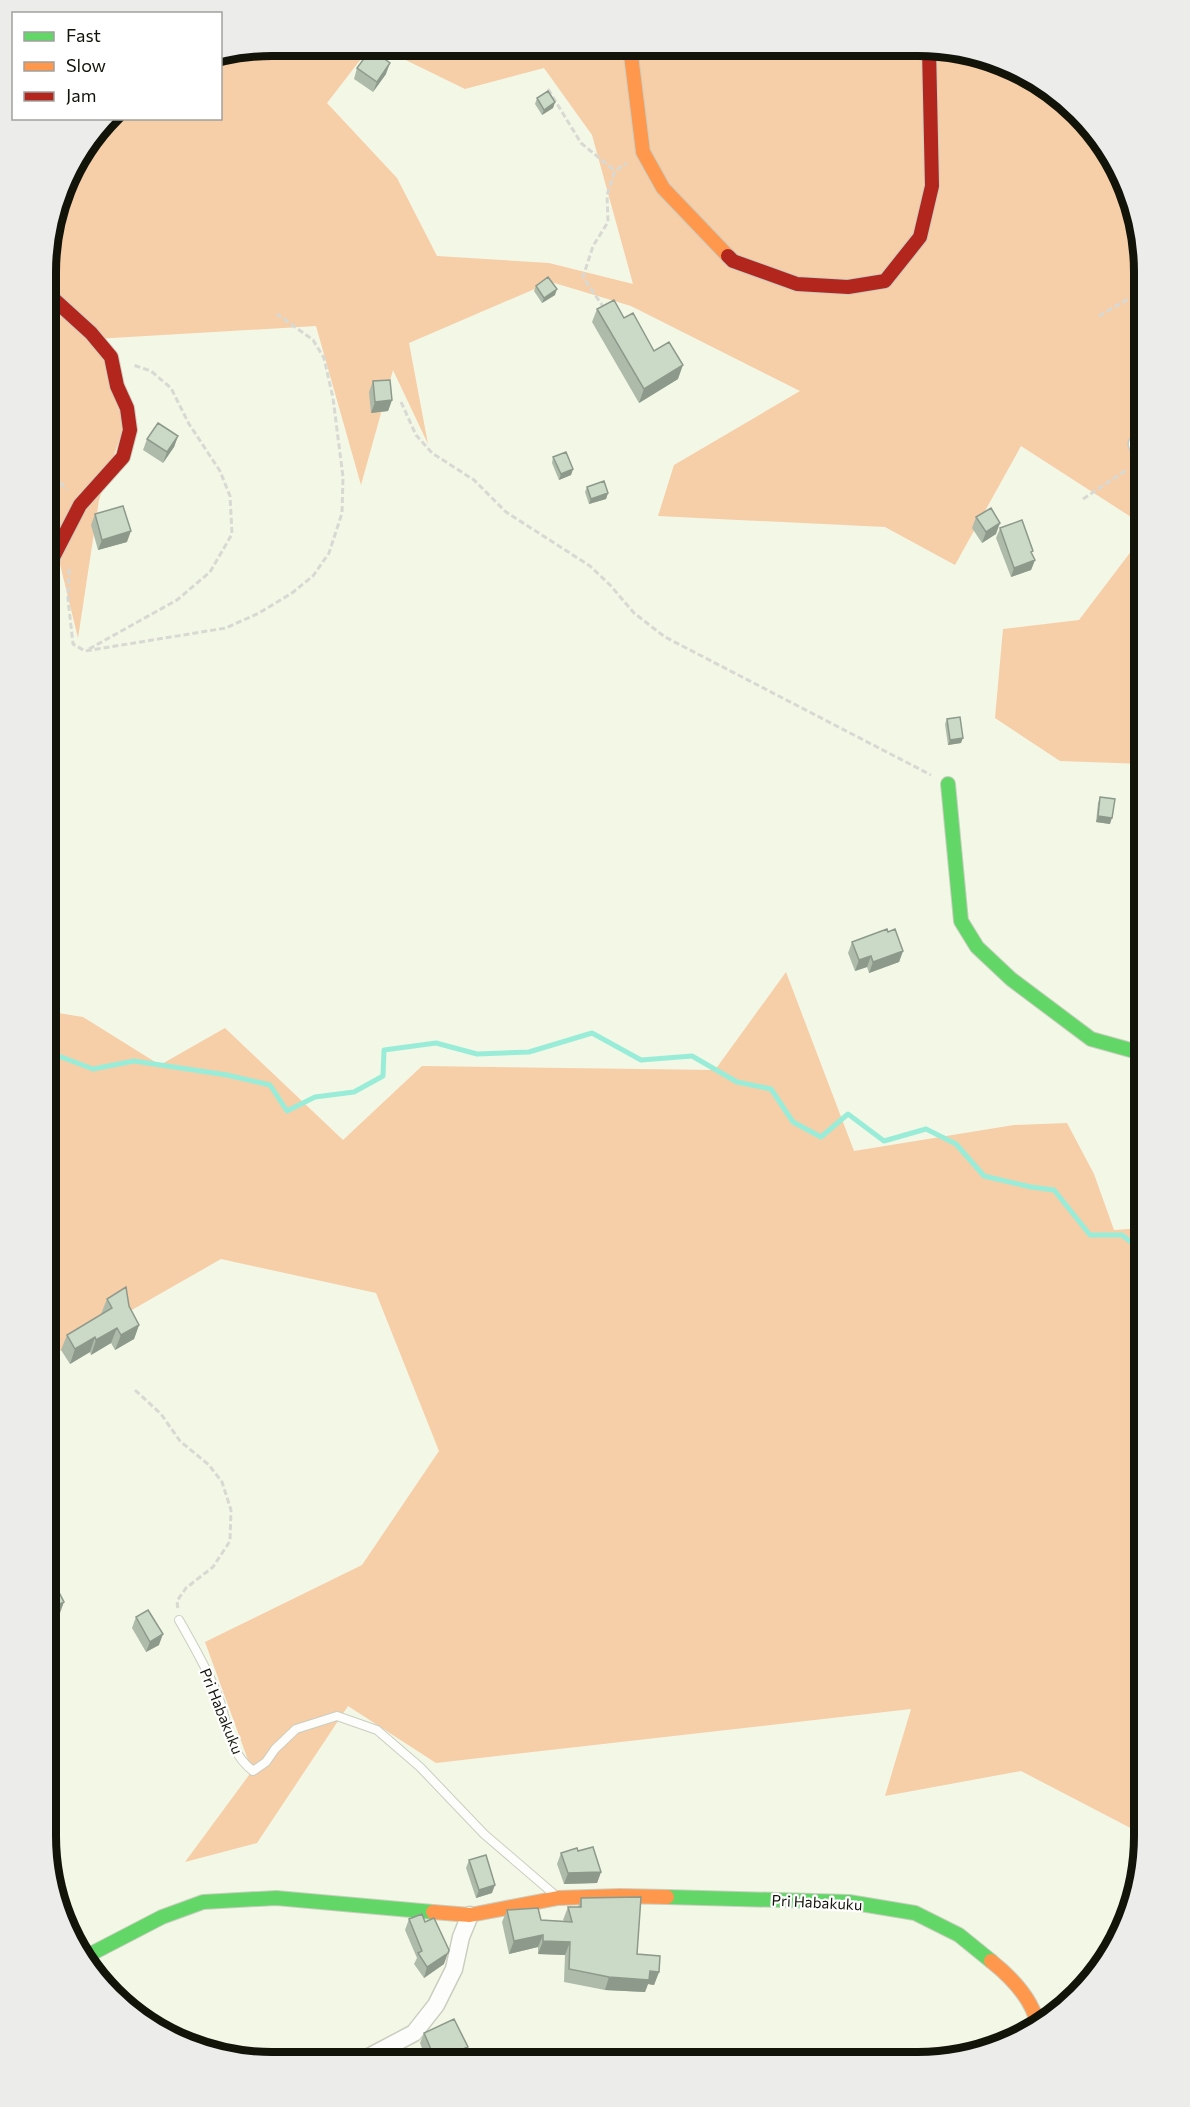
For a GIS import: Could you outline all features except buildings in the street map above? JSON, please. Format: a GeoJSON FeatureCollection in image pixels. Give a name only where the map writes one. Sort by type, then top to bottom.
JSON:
{"type":"FeatureCollection","features":[{"type":"Feature","properties":{"kind":"street"},"geometry":{"type":"LineString","coordinates":[[631,56],[643,152],[663,188],[733,261],[797,284],[848,287],[885,281],[920,237],[932,186],[929,56]]}},
{"type":"Feature","properties":{"kind":"street"},"geometry":{"type":"LineString","coordinates":[[56,301],[91,333],[111,357],[117,386],[127,408],[129,430],[123,457],[80,505],[56,550]]}},
{"type":"Feature","properties":{"kind":"street"},"geometry":{"type":"LineString","coordinates":[[948,784],[961,921],[977,947],[1011,979],[1091,1039],[1134,1051]]}},
{"type":"Feature","properties":{"kind":"street","name":"Pri Habakuku"},"geometry":{"type":"LineString","coordinates":[[91,1954],[162,1917],[203,1902],[276,1898],[470,1915],[558,1898],[620,1896],[849,1902],[915,1913],[959,1935],[1008,1975],[1035,2018]]}},
{"type":"Feature","properties":{"kind":"street"},"geometry":{"type":"LineString","coordinates":[[378,2052],[414,2033],[436,2005],[454,1969],[461,1937],[470,1915]]}},
{"type":"Feature","properties":{"kind":"lane","name":"Pri Habakuku"},"geometry":{"type":"LineString","coordinates":[[179,1620],[218,1694],[225,1727],[242,1762],[253,1771],[266,1762],[275,1749],[296,1729],[337,1716],[377,1730],[420,1767],[484,1834],[558,1898]]}},
{"type":"Feature","properties":{"kind":"path"},"geometry":{"type":"LineString","coordinates":[[548,88],[581,143],[615,171]]}},
{"type":"Feature","properties":{"kind":"path"},"geometry":{"type":"LineString","coordinates":[[609,312],[601,305],[583,277],[593,246],[608,222],[607,195],[615,171],[643,152]]}},
{"type":"Feature","properties":{"kind":"path"},"geometry":{"type":"LineString","coordinates":[[1099,316],[1134,295]]}},
{"type":"Feature","properties":{"kind":"path"},"geometry":{"type":"LineString","coordinates":[[69,566],[68,599],[73,644],[85,651],[226,628],[259,613],[292,593],[313,576],[329,554],[342,513],[343,477],[333,398],[324,358],[313,340],[277,314]]}},
{"type":"Feature","properties":{"kind":"path"},"geometry":{"type":"LineString","coordinates":[[85,651],[177,600],[210,572],[232,534],[230,496],[220,471],[189,424],[171,388],[151,371],[111,357]]}},
{"type":"Feature","properties":{"kind":"path"},"geometry":{"type":"LineString","coordinates":[[401,402],[416,435],[432,453],[474,480],[506,512],[590,566],[634,613],[665,637],[948,784]]}},
{"type":"Feature","properties":{"kind":"path"},"geometry":{"type":"LineString","coordinates":[[1083,499],[1134,466]]}},
{"type":"Feature","properties":{"kind":"path"},"geometry":{"type":"LineString","coordinates":[[56,477],[80,505]]}},
{"type":"Feature","properties":{"kind":"path"},"geometry":{"type":"LineString","coordinates":[[135,1390],[160,1414],[180,1441],[209,1465],[222,1482],[231,1510],[230,1541],[213,1566],[186,1588],[177,1601],[179,1620]]}},
{"type":"Feature","properties":{"kind":"shaded area"},"geometry":{"type":"Polygon","coordinates":[[[257,56],[363,56],[327,103],[397,178],[437,256],[549,263],[633,284],[592,135],[544,68],[465,89],[397,56],[947,57],[1001,72],[1027,84],[1050,100],[1090,140],[1106,163],[1118,189],[1127,215],[1134,257],[1134,519],[1021,446],[955,565],[885,527],[658,516],[674,465],[800,391],[631,306],[551,282],[409,343],[428,444],[393,370],[361,485],[316,326],[95,339],[131,405],[99,500],[78,638],[56,548],[56,257],[63,215],[84,163],[118,120],[222,120],[222,62],[257,56]]]}},
{"type":"Feature","properties":{"kind":"shaded area"},"geometry":{"type":"Polygon","coordinates":[[[1134,548],[1134,764],[1060,761],[995,718],[1003,629],[1079,620],[1134,548]]]}},
{"type":"Feature","properties":{"kind":"shaded area"},"geometry":{"type":"Polygon","coordinates":[[[786,972],[854,1151],[1014,1125],[1067,1123],[1094,1174],[1114,1230],[1134,1229],[1134,1830],[1021,1771],[885,1796],[911,1709],[436,1763],[348,1706],[257,1843],[185,1862],[252,1771],[205,1642],[362,1565],[439,1451],[376,1293],[221,1259],[56,1353],[56,1013],[83,1017],[160,1065],[225,1028],[343,1140],[422,1066],[715,1070],[786,972]]]}},
{"type":"Feature","properties":{"kind":"waterway"},"geometry":{"type":"LineString","coordinates":[[56,1055],[93,1069],[134,1061],[227,1075],[270,1085],[287,1111],[315,1097],[354,1092],[383,1076],[384,1050],[436,1043],[477,1054],[529,1052],[592,1033],[641,1060],[692,1056],[737,1082],[771,1089],[793,1122],[821,1137],[848,1114],[884,1141],[926,1129],[956,1144],[984,1176],[1054,1190],[1090,1235],[1122,1235],[1134,1244]]}},
{"type":"Feature","properties":{"kind":"traffic: fast"},"geometry":{"type":"LineString","coordinates":[[948,784],[961,921],[977,947],[1011,979],[1091,1039],[1134,1051]]}},
{"type":"Feature","properties":{"kind":"traffic: fast"},"geometry":{"type":"LineString","coordinates":[[667,1897],[849,1902],[915,1913],[959,1935],[991,1961]]}},
{"type":"Feature","properties":{"kind":"traffic: fast"},"geometry":{"type":"LineString","coordinates":[[91,1954],[162,1917],[203,1902],[276,1898],[433,1912]]}},
{"type":"Feature","properties":{"kind":"traffic: slow"},"geometry":{"type":"LineString","coordinates":[[631,56],[643,152],[663,188],[728,256]]}},
{"type":"Feature","properties":{"kind":"traffic: slow"},"geometry":{"type":"LineString","coordinates":[[433,1912],[470,1915],[558,1898],[667,1897]]}},
{"type":"Feature","properties":{"kind":"traffic: slow"},"geometry":{"type":"LineString","coordinates":[[991,1961],[1020,1990],[1036,2017]]}},
{"type":"Feature","properties":{"kind":"traffic: jam"},"geometry":{"type":"LineString","coordinates":[[728,256],[733,261],[797,284],[848,287],[885,281],[920,237],[932,186],[929,56]]}},
{"type":"Feature","properties":{"kind":"traffic: jam"},"geometry":{"type":"LineString","coordinates":[[56,301],[91,333],[111,357],[117,386],[127,408],[130,430],[123,457],[80,505],[56,552]]}}]}
